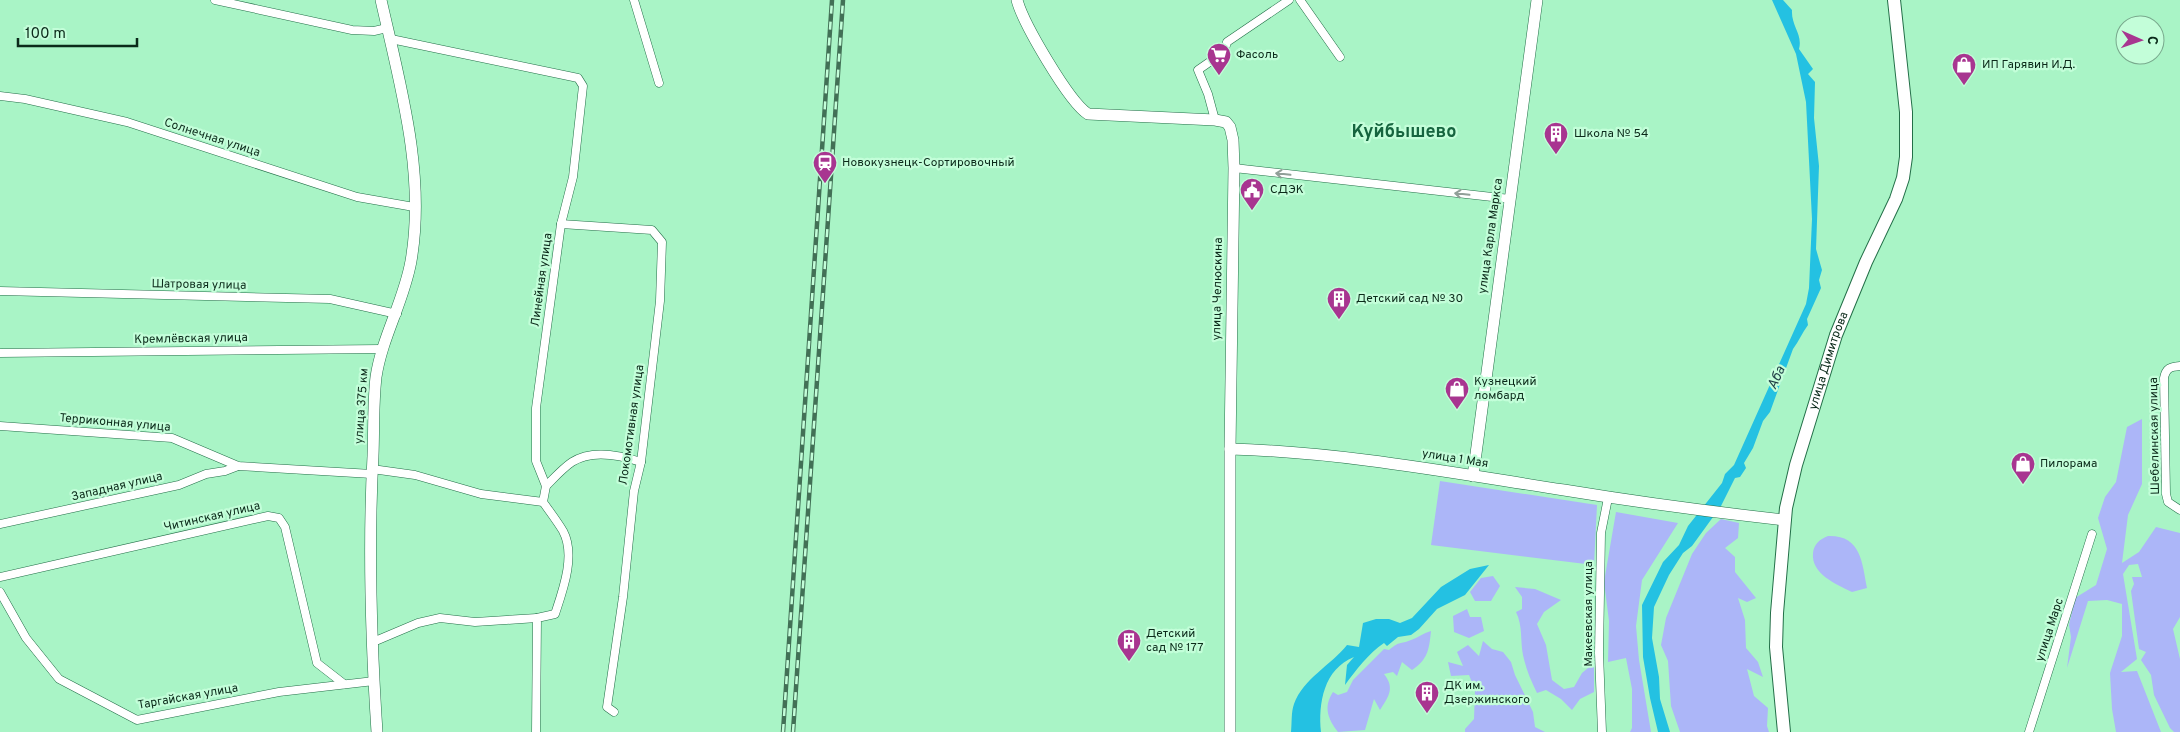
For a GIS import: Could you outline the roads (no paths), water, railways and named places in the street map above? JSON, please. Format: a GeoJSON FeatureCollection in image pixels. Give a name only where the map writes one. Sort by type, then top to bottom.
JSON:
{"type":"FeatureCollection","features":[{"type":"Feature","properties":{"kind":"main road","name":"улица Димитрова"},"geometry":{"type":"LineString","coordinates":[[1784,732],[1776,647],[1777,614],[1785,520],[1796,465],[1836,335],[1866,262],[1896,199],[1903,178],[1906,157],[1906,112],[1894,0]]}},
{"type":"Feature","properties":{"kind":"street"},"geometry":{"type":"LineString","coordinates":[[215,0],[352,30],[389,34]]}},
{"type":"Feature","properties":{"kind":"street","name":"улица 375 км"},"geometry":{"type":"LineString","coordinates":[[377,732],[369,545],[376,377],[382,349],[397,314],[411,260],[414,207],[413,166],[408,127],[381,0]]}},
{"type":"Feature","properties":{"kind":"street"},"geometry":{"type":"LineString","coordinates":[[634,0],[659,83]]}},
{"type":"Feature","properties":{"kind":"street"},"geometry":{"type":"LineString","coordinates":[[1017,0],[1026,21],[1064,86],[1075,102],[1088,114],[1215,120],[1208,94],[1198,70],[1224,52],[1227,42],[1289,0]]}},
{"type":"Feature","properties":{"kind":"street"},"geometry":{"type":"LineString","coordinates":[[1300,0],[1340,58]]}},
{"type":"Feature","properties":{"kind":"street","name":"улица Карла Маркса"},"geometry":{"type":"LineString","coordinates":[[1473,476],[1538,0]]}},
{"type":"Feature","properties":{"kind":"street","name":"Линейная улица"},"geometry":{"type":"LineString","coordinates":[[389,34],[580,79],[582,86],[573,177],[561,224],[536,408],[536,460],[546,486]]}},
{"type":"Feature","properties":{"kind":"street","name":"Солнечная улица"},"geometry":{"type":"LineString","coordinates":[[0,96],[26,99],[127,122],[357,197],[414,207]]}},
{"type":"Feature","properties":{"kind":"street","name":"улица Челюскина"},"geometry":{"type":"LineString","coordinates":[[1215,120],[1226,122],[1230,127],[1234,168],[1230,448],[1230,732]]}},
{"type":"Feature","properties":{"kind":"street"},"geometry":{"type":"LineString","coordinates":[[1234,168],[1510,199]]}},
{"type":"Feature","properties":{"kind":"street","name":"Локомотивная улица"},"geometry":{"type":"LineString","coordinates":[[561,224],[652,230],[662,242],[660,300],[640,462],[634,491],[623,598],[607,707],[614,712]]}},
{"type":"Feature","properties":{"kind":"street","name":"Шатровая улица"},"geometry":{"type":"LineString","coordinates":[[0,291],[330,299],[397,314]]}},
{"type":"Feature","properties":{"kind":"street","name":"Кремлёвская улица"},"geometry":{"type":"LineString","coordinates":[[0,353],[382,349]]}},
{"type":"Feature","properties":{"kind":"street","name":"Шебелинская улица"},"geometry":{"type":"LineString","coordinates":[[2180,366],[2170,366],[2166,370],[2164,378],[2166,494],[2168,502],[2180,510]]}},
{"type":"Feature","properties":{"kind":"street","name":"Терриконная улица"},"geometry":{"type":"LineString","coordinates":[[0,426],[172,438],[238,466],[372,471]]}},
{"type":"Feature","properties":{"kind":"street","name":"улица 1 Мая"},"geometry":{"type":"LineString","coordinates":[[1230,448],[1286,450],[1473,476],[1676,508],[1785,520]]}},
{"type":"Feature","properties":{"kind":"street"},"geometry":{"type":"LineString","coordinates":[[373,642],[418,623],[440,618],[475,622],[537,618],[555,614],[564,587],[569,554],[564,533],[543,502],[546,486],[572,462],[584,456],[623,456],[640,462]]}},
{"type":"Feature","properties":{"kind":"street","name":"Западная улица"},"geometry":{"type":"LineString","coordinates":[[0,524],[179,485],[206,474],[225,472],[238,466]]}},
{"type":"Feature","properties":{"kind":"street"},"geometry":{"type":"LineString","coordinates":[[372,471],[415,475],[481,494],[543,502]]}},
{"type":"Feature","properties":{"kind":"street","name":"Макеевская улица"},"geometry":{"type":"LineString","coordinates":[[1602,732],[1599,654],[1601,533],[1608,498]]}},
{"type":"Feature","properties":{"kind":"street","name":"Читинская улица"},"geometry":{"type":"LineString","coordinates":[[0,577],[268,516],[279,518],[285,527],[317,663],[344,684]]}},
{"type":"Feature","properties":{"kind":"street","name":"улица Марс"},"geometry":{"type":"LineString","coordinates":[[2029,732],[2092,534]]}},
{"type":"Feature","properties":{"kind":"street","name":"Таргайская улица"},"geometry":{"type":"LineString","coordinates":[[0,592],[26,638],[59,679],[137,720],[279,692],[374,681]]}},
{"type":"Feature","properties":{"kind":"street"},"geometry":{"type":"LineString","coordinates":[[536,732],[537,618]]}},
{"type":"Feature","properties":{"kind":"water","name":"Аба"},"geometry":{"type":"Polygon","coordinates":[[[1772,0],[1783,0],[1792,10],[1793,21],[1800,44],[1799,49],[1813,69],[1808,74],[1815,82],[1814,118],[1819,166],[1816,249],[1822,270],[1819,280],[1821,288],[1807,319],[1808,325],[1793,349],[1770,412],[1763,421],[1753,448],[1744,463],[1746,468],[1740,477],[1735,478],[1721,506],[1692,546],[1683,553],[1669,575],[1654,607],[1652,638],[1659,677],[1660,699],[1670,732],[1658,732],[1643,657],[1642,605],[1663,562],[1679,545],[1688,526],[1722,483],[1725,474],[1734,465],[1806,304],[1809,288],[1812,219],[1806,102],[1796,54],[1772,0]]]}},
{"type":"Feature","properties":{"kind":"water"},"geometry":{"type":"Polygon","coordinates":[[[1489,565],[1465,595],[1437,609],[1411,635],[1398,637],[1387,646],[1384,643],[1378,647],[1345,685],[1347,665],[1354,657],[1344,662],[1330,678],[1325,688],[1320,721],[1321,732],[1291,732],[1293,707],[1298,695],[1347,645],[1359,647],[1363,623],[1376,619],[1389,619],[1400,623],[1412,618],[1441,587],[1470,569],[1489,565]]]}},
{"type":"Feature","properties":{"kind":"railway"},"geometry":{"type":"LineString","coordinates":[[783,732],[832,0]]}},
{"type":"Feature","properties":{"kind":"railway"},"geometry":{"type":"LineString","coordinates":[[793,732],[843,0]]}},
{"type":"Feature","properties":{"kind":"place","name":"Фасоль"},"geometry":{"type":"Point","coordinates":[1219,76]}},
{"type":"Feature","properties":{"kind":"place","name":"ИП Гарявин И.Д."},"geometry":{"type":"Point","coordinates":[1964,86]}},
{"type":"Feature","properties":{"kind":"place","name":"Школа № 54"},"geometry":{"type":"Point","coordinates":[1556,155]}},
{"type":"Feature","properties":{"kind":"place","name":"Новокузнецк-Сортировочный"},"geometry":{"type":"Point","coordinates":[825,184]}},
{"type":"Feature","properties":{"kind":"place","name":"СДЭК"},"geometry":{"type":"Point","coordinates":[1252,211]}},
{"type":"Feature","properties":{"kind":"place","name":"Детский сад № 30"},"geometry":{"type":"Point","coordinates":[1339,320]}},
{"type":"Feature","properties":{"kind":"place","name":"Кузнецкий ломбард"},"geometry":{"type":"Point","coordinates":[1457,410]}},
{"type":"Feature","properties":{"kind":"place","name":"Пилорама"},"geometry":{"type":"Point","coordinates":[2023,485]}},
{"type":"Feature","properties":{"kind":"place","name":"Детский сад № 177"},"geometry":{"type":"Point","coordinates":[1129,662]}},
{"type":"Feature","properties":{"kind":"place","name":"ДК им. Дзержинского"},"geometry":{"type":"Point","coordinates":[1427,714]}},
{"type":"Feature","properties":{"kind":"district","name":"Куйбышево"},"geometry":{"type":"Point","coordinates":[1404,132]}}]}
